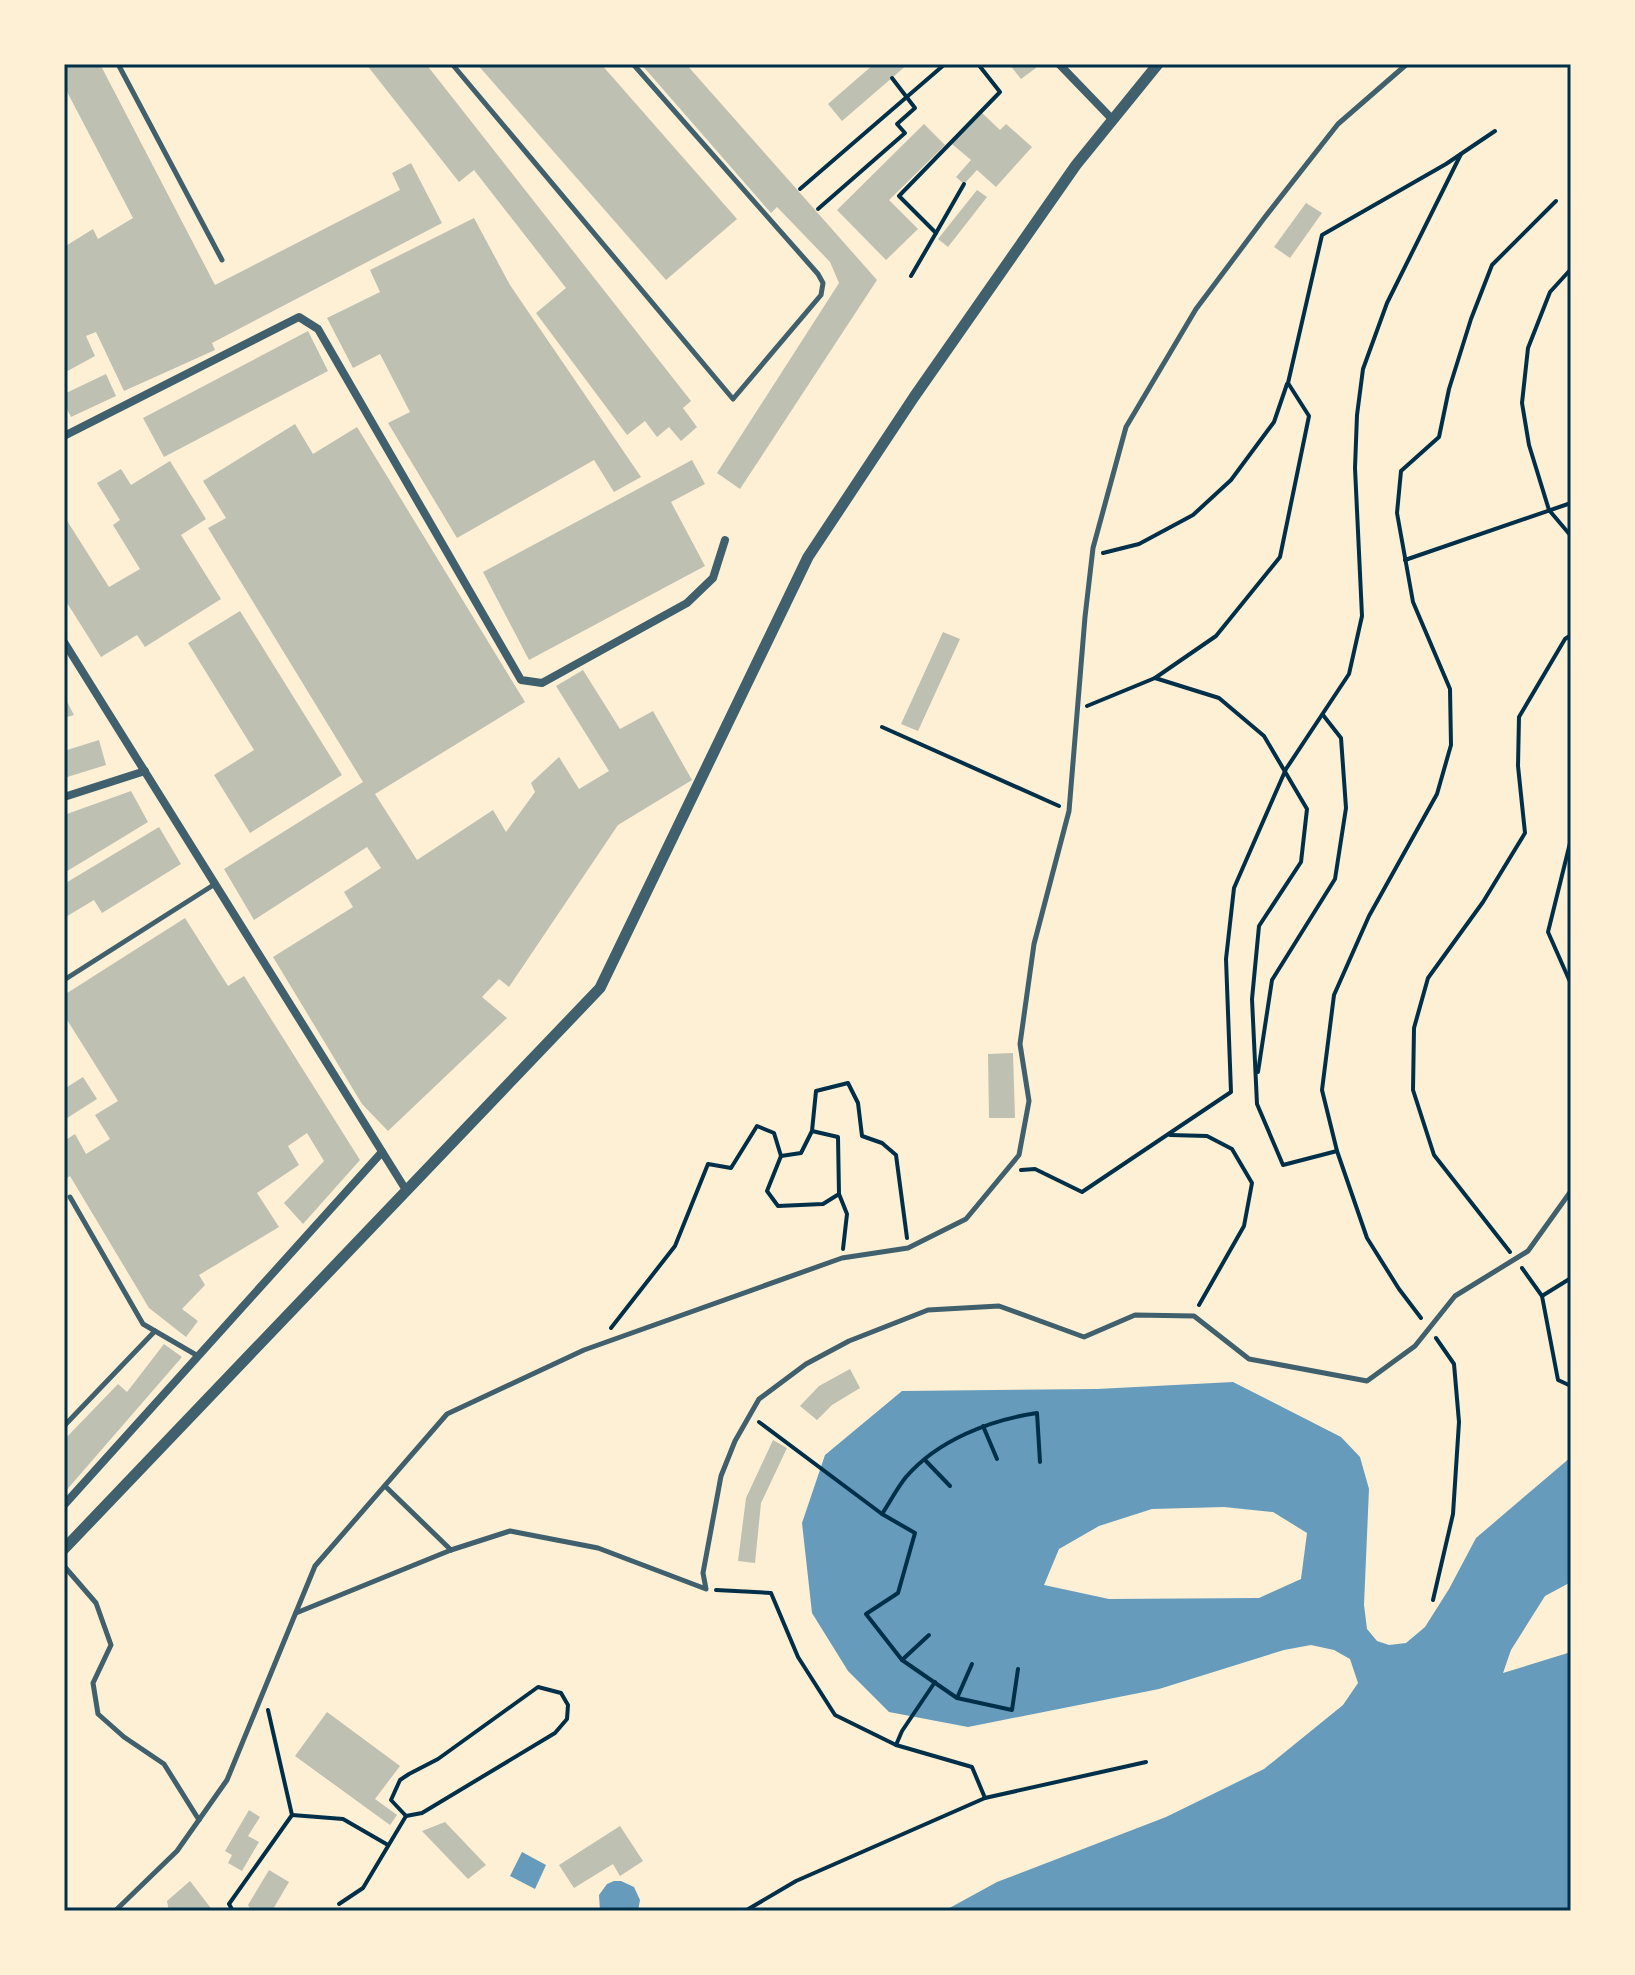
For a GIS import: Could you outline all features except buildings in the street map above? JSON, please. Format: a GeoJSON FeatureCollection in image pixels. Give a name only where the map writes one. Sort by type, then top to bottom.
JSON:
{"type":"FeatureCollection","features":[{"type":"Feature","properties":{"kind":"street"},"geometry":{"type":"LineString","coordinates":[[1059,64],[1113,120]]}},
{"type":"Feature","properties":{"kind":"street"},"geometry":{"type":"LineString","coordinates":[[64,1549],[600,988],[808,557],[914,397],[1076,165],[1158,64]]}},
{"type":"Feature","properties":{"kind":"street"},"geometry":{"type":"LineString","coordinates":[[64,436],[299,317],[318,329],[521,680],[542,683],[687,603],[713,578],[725,540]]}},
{"type":"Feature","properties":{"kind":"street"},"geometry":{"type":"LineString","coordinates":[[64,642],[406,1190]]}},
{"type":"Feature","properties":{"kind":"street"},"geometry":{"type":"LineString","coordinates":[[64,797],[145,771]]}},
{"type":"Feature","properties":{"kind":"street"},"geometry":{"type":"LineString","coordinates":[[64,1505],[382,1152]]}},
{"type":"Feature","properties":{"kind":"lane"},"geometry":{"type":"LineString","coordinates":[[118,64],[222,260]]}},
{"type":"Feature","properties":{"kind":"lane"},"geometry":{"type":"LineString","coordinates":[[452,64],[733,399],[821,295],[823,283],[633,64]]}},
{"type":"Feature","properties":{"kind":"lane"},"geometry":{"type":"LineString","coordinates":[[115,1911],[177,1851],[227,1780],[315,1566],[447,1414],[598,1346],[842,1258],[908,1248],[966,1219],[1019,1155],[1029,1101],[1020,1044],[1034,944],[1069,811],[1093,556],[1126,427],[1196,309],[1338,124],[1407,64]]}},
{"type":"Feature","properties":{"kind":"lane"},"geometry":{"type":"LineString","coordinates":[[64,980],[215,884]]}},
{"type":"Feature","properties":{"kind":"lane"},"geometry":{"type":"LineString","coordinates":[[706,1589],[703,1573],[721,1476],[735,1441],[759,1399],[806,1364],[849,1341],[928,1310],[999,1306],[1084,1337],[1135,1315],[1194,1316],[1249,1359],[1367,1381],[1415,1346],[1455,1296],[1528,1251],[1571,1191]]}},
{"type":"Feature","properties":{"kind":"lane"},"geometry":{"type":"LineString","coordinates":[[70,1197],[143,1324],[199,1357]]}},
{"type":"Feature","properties":{"kind":"lane"},"geometry":{"type":"LineString","coordinates":[[64,1426],[155,1331]]}},
{"type":"Feature","properties":{"kind":"lane"},"geometry":{"type":"LineString","coordinates":[[385,1486],[451,1550]]}},
{"type":"Feature","properties":{"kind":"lane"},"geometry":{"type":"LineString","coordinates":[[295,1614],[451,1550],[510,1531],[598,1548],[706,1589]]}},
{"type":"Feature","properties":{"kind":"lane"},"geometry":{"type":"LineString","coordinates":[[64,1566],[96,1603],[111,1645],[93,1683],[98,1714],[124,1737],[164,1764],[199,1820]]}},
{"type":"Feature","properties":{"kind":"path"},"geometry":{"type":"LineString","coordinates":[[800,189],[945,64]]}},
{"type":"Feature","properties":{"kind":"path"},"geometry":{"type":"LineString","coordinates":[[936,233],[899,196],[1000,92],[978,64]]}},
{"type":"Feature","properties":{"kind":"path"},"geometry":{"type":"LineString","coordinates":[[818,209],[905,133],[897,124],[915,108],[892,78]]}},
{"type":"Feature","properties":{"kind":"path"},"geometry":{"type":"LineString","coordinates":[[1093,556],[1139,544],[1193,515],[1231,480],[1274,422],[1288,383],[1322,235],[1495,131]]}},
{"type":"Feature","properties":{"kind":"path"},"geometry":{"type":"LineString","coordinates":[[1007,1170],[1035,1169],[1082,1192],[1231,1092],[1226,959],[1234,888],[1286,769],[1349,674],[1362,616],[1355,468],[1363,369],[1387,303],[1461,154]]}},
{"type":"Feature","properties":{"kind":"path"},"geometry":{"type":"LineString","coordinates":[[911,276],[964,184]]}},
{"type":"Feature","properties":{"kind":"path"},"geometry":{"type":"LineString","coordinates":[[1433,1600],[1453,1514],[1459,1422],[1454,1364],[1399,1289],[1367,1238],[1337,1151],[1322,1090],[1334,995],[1369,916],[1437,794],[1451,745],[1450,689],[1413,602],[1405,560],[1397,513],[1401,471],[1439,437],[1449,389],[1492,265],[1556,201]]}},
{"type":"Feature","properties":{"kind":"path"},"geometry":{"type":"LineString","coordinates":[[1571,269],[1550,292],[1528,348],[1522,403],[1529,445],[1549,510],[1571,536]]}},
{"type":"Feature","properties":{"kind":"path"},"geometry":{"type":"LineString","coordinates":[[1077,710],[1155,678],[1216,636],[1280,557],[1309,416],[1288,383]]}},
{"type":"Feature","properties":{"kind":"path"},"geometry":{"type":"LineString","coordinates":[[1405,560],[1571,503]]}},
{"type":"Feature","properties":{"kind":"path"},"geometry":{"type":"LineString","coordinates":[[1571,635],[1565,639],[1519,717],[1518,766],[1525,833],[1483,902],[1428,978],[1414,1028],[1413,1090],[1434,1155],[1542,1296],[1558,1380],[1571,1386]]}},
{"type":"Feature","properties":{"kind":"path"},"geometry":{"type":"LineString","coordinates":[[1155,678],[1219,698],[1264,736],[1307,809],[1301,862],[1259,926],[1252,999],[1257,1104],[1283,1165],[1337,1151]]}},
{"type":"Feature","properties":{"kind":"path"},"geometry":{"type":"LineString","coordinates":[[1256,1082],[1272,980],[1335,879],[1346,808],[1341,738],[1323,715]]}},
{"type":"Feature","properties":{"kind":"path"},"geometry":{"type":"LineString","coordinates":[[882,727],[1069,811]]}},
{"type":"Feature","properties":{"kind":"path"},"geometry":{"type":"LineString","coordinates":[[1571,839],[1548,932],[1571,984]]}},
{"type":"Feature","properties":{"kind":"path"},"geometry":{"type":"LineString","coordinates":[[781,1156],[801,1153],[812,1131],[816,1091],[848,1083],[858,1103],[862,1136],[882,1143],[896,1155],[908,1248]]}},
{"type":"Feature","properties":{"kind":"path"},"geometry":{"type":"LineString","coordinates":[[598,1346],[675,1246],[708,1164],[731,1168],[757,1126],[774,1133],[781,1156],[767,1191],[778,1206],[823,1204],[839,1194]]}},
{"type":"Feature","properties":{"kind":"path"},"geometry":{"type":"LineString","coordinates":[[812,1131],[838,1137],[839,1194],[847,1214],[842,1258]]}},
{"type":"Feature","properties":{"kind":"path"},"geometry":{"type":"LineString","coordinates":[[1167,1135],[1207,1136],[1232,1149],[1252,1183],[1244,1226],[1194,1316]]}},
{"type":"Feature","properties":{"kind":"path"},"geometry":{"type":"LineString","coordinates":[[1542,1296],[1571,1278]]}},
{"type":"Feature","properties":{"kind":"path"},"geometry":{"type":"LineString","coordinates":[[882,1514],[906,1477],[925,1460],[983,1426],[1003,1418],[1037,1413],[1040,1462]]}},
{"type":"Feature","properties":{"kind":"path"},"geometry":{"type":"LineString","coordinates":[[750,1415],[882,1514],[915,1533],[898,1593],[866,1614],[902,1660],[957,1698],[1012,1710],[1018,1669]]}},
{"type":"Feature","properties":{"kind":"path"},"geometry":{"type":"LineString","coordinates":[[983,1426],[997,1459]]}},
{"type":"Feature","properties":{"kind":"path"},"geometry":{"type":"LineString","coordinates":[[925,1460],[950,1486]]}},
{"type":"Feature","properties":{"kind":"path"},"geometry":{"type":"LineString","coordinates":[[706,1589],[771,1593],[798,1657],[835,1715],[896,1745],[972,1767],[985,1798]]}},
{"type":"Feature","properties":{"kind":"path"},"geometry":{"type":"LineString","coordinates":[[902,1660],[929,1635]]}},
{"type":"Feature","properties":{"kind":"path"},"geometry":{"type":"LineString","coordinates":[[957,1698],[972,1664]]}},
{"type":"Feature","properties":{"kind":"path"},"geometry":{"type":"LineString","coordinates":[[896,1745],[935,1682]]}},
{"type":"Feature","properties":{"kind":"path"},"geometry":{"type":"LineString","coordinates":[[339,1904],[363,1888],[406,1816],[422,1813],[555,1733],[567,1719],[568,1705],[561,1693],[538,1687],[438,1759],[400,1780],[391,1800],[406,1816]]}},
{"type":"Feature","properties":{"kind":"path"},"geometry":{"type":"LineString","coordinates":[[233,1911],[229,1904],[292,1815],[264,1690]]}},
{"type":"Feature","properties":{"kind":"path"},"geometry":{"type":"LineString","coordinates":[[745,1911],[796,1881],[985,1798],[1146,1762]]}},
{"type":"Feature","properties":{"kind":"path"},"geometry":{"type":"LineString","coordinates":[[292,1815],[343,1819],[388,1845]]}},
{"type":"Feature","properties":{"kind":"water"},"geometry":{"type":"Polygon","coordinates":[[[1233,1382],[1341,1437],[1360,1457],[1369,1489],[1364,1605],[1367,1629],[1377,1641],[1389,1645],[1406,1643],[1425,1627],[1476,1538],[1571,1457],[1571,1582],[1545,1596],[1511,1650],[1503,1673],[1571,1652],[1571,1911],[944,1911],[997,1882],[1166,1817],[1264,1769],[1343,1705],[1358,1683],[1350,1659],[1334,1650],[1311,1645],[1284,1650],[1159,1689],[968,1727],[889,1712],[848,1671],[812,1613],[802,1523],[825,1455],[902,1391],[1097,1389],[1233,1382]],[[1224,1507],[1152,1509],[1099,1526],[1059,1549],[1044,1585],[1109,1599],[1259,1598],[1301,1579],[1307,1533],[1273,1512],[1224,1507]]]}},
{"type":"Feature","properties":{"kind":"water"},"geometry":{"type":"Polygon","coordinates":[[[522,1852],[546,1865],[535,1889],[510,1876],[522,1852]]]}},
{"type":"Feature","properties":{"kind":"water"},"geometry":{"type":"Polygon","coordinates":[[[614,1881],[634,1887],[640,1900],[638,1911],[600,1911],[599,1895],[607,1884],[614,1881]]]}}]}
